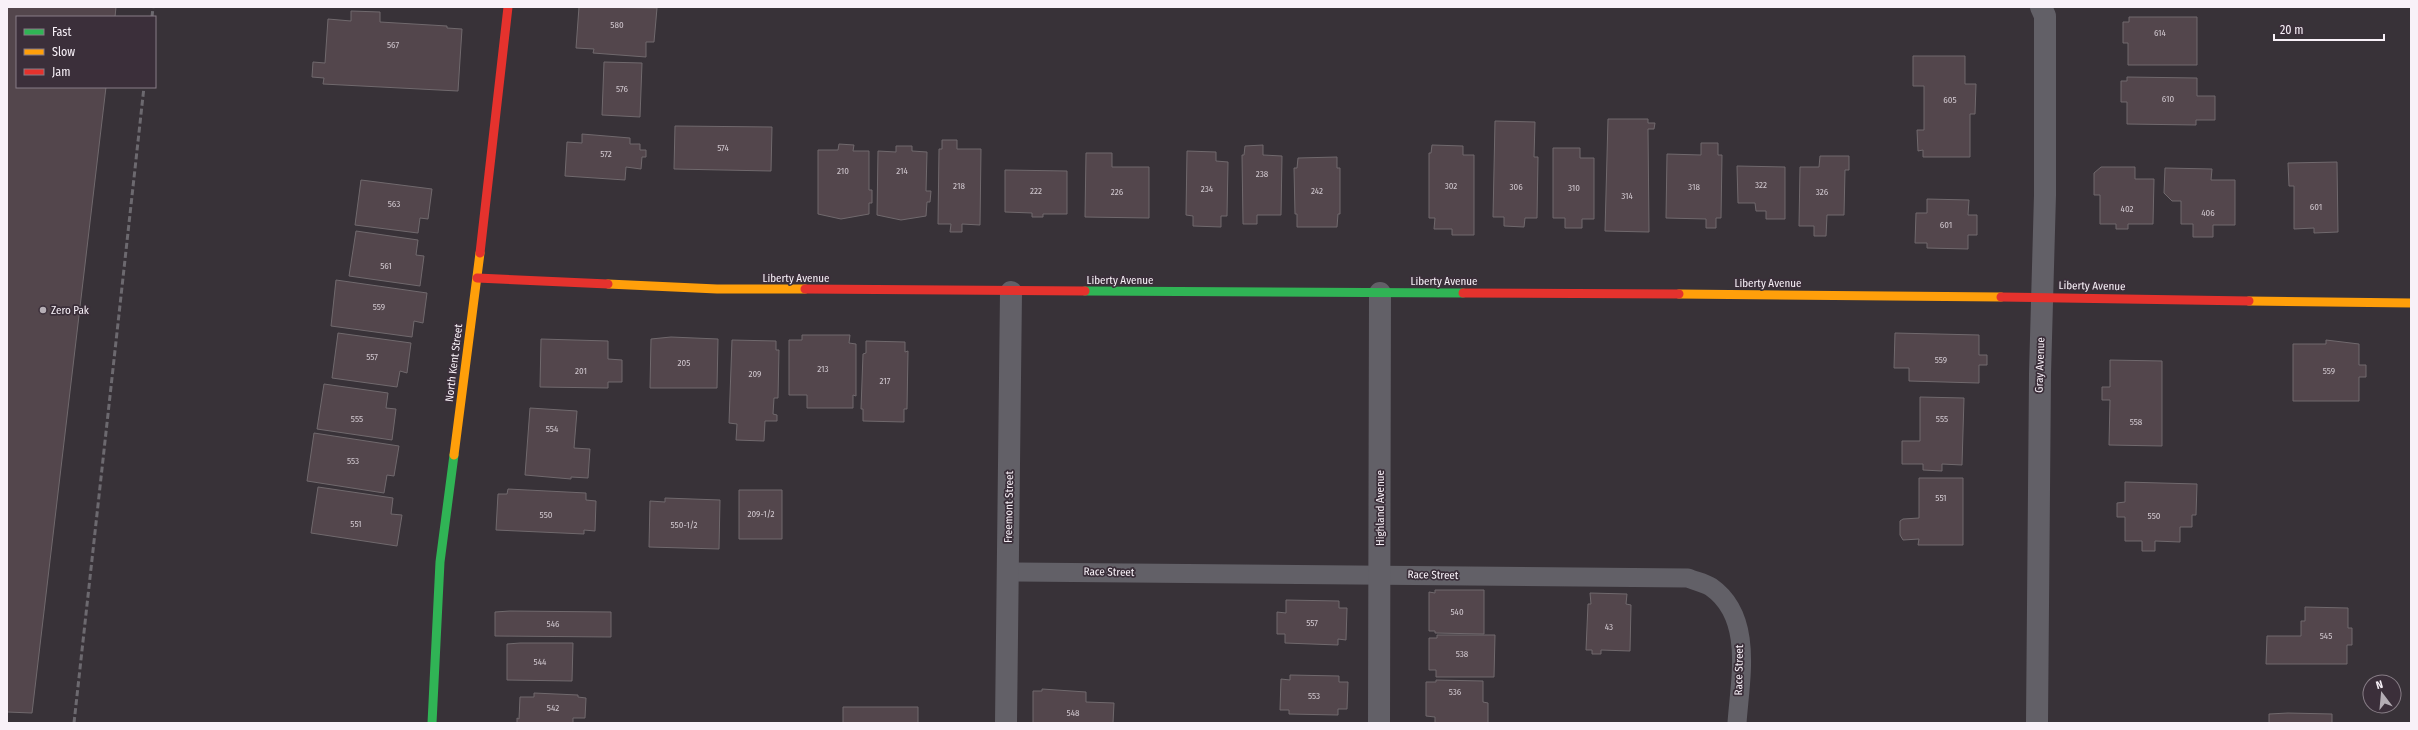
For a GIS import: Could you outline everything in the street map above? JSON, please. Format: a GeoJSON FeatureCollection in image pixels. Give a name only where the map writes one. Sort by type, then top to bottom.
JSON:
{"type":"FeatureCollection","features":[{"type":"Feature","properties":{"kind":"street","name":"North Kent Street"},"geometry":{"type":"LineString","coordinates":[[432,723],[440,562],[477,278],[508,7]]}},
{"type":"Feature","properties":{"kind":"street","name":"Gray Avenue"},"geometry":{"type":"LineString","coordinates":[[2037,723],[2045,16],[2041,7]]}},
{"type":"Feature","properties":{"kind":"street","name":"Liberty Avenue"},"geometry":{"type":"LineString","coordinates":[[477,278],[717,289],[1011,292],[2043,297],[2411,303]]}},
{"type":"Feature","properties":{"kind":"street","name":"Freemont Street"},"geometry":{"type":"LineString","coordinates":[[1006,723],[1011,292]]}},
{"type":"Feature","properties":{"kind":"street","name":"Highland Avenue"},"geometry":{"type":"LineString","coordinates":[[1379,723],[1380,293]]}},
{"type":"Feature","properties":{"kind":"lane","name":"Race Street"},"geometry":{"type":"LineString","coordinates":[[1008,572],[1688,578],[1711,587],[1728,604],[1739,630],[1742,653],[1737,723]]}},
{"type":"Feature","properties":{"kind":"building","name":"Zero Pak"},"geometry":{"type":"Polygon","coordinates":[[[7,7],[116,7],[115,16],[16,16],[16,88],[106,88],[32,713],[7,712],[7,7]]]}},
{"type":"Feature","properties":{"kind":"building"},"geometry":{"type":"Polygon","coordinates":[[[579,7],[657,8],[654,42],[646,42],[646,57],[593,53],[594,49],[576,48],[579,7]]]}},
{"type":"Feature","properties":{"kind":"building"},"geometry":{"type":"Polygon","coordinates":[[[351,11],[380,12],[380,22],[447,26],[447,28],[462,29],[458,91],[323,84],[324,78],[312,77],[313,62],[325,63],[328,19],[351,21],[351,11]]]}},
{"type":"Feature","properties":{"kind":"building"},"geometry":{"type":"Polygon","coordinates":[[[2129,17],[2197,17],[2197,65],[2128,65],[2128,43],[2123,43],[2123,22],[2129,22],[2129,17]]]}},
{"type":"Feature","properties":{"kind":"building"},"geometry":{"type":"Polygon","coordinates":[[[1913,56],[1965,56],[1965,84],[1976,84],[1975,114],[1970,114],[1970,157],[1923,157],[1923,150],[1918,151],[1917,130],[1924,130],[1924,86],[1913,86],[1913,56]]]}},
{"type":"Feature","properties":{"kind":"building"},"geometry":{"type":"Polygon","coordinates":[[[604,62],[642,63],[640,117],[602,115],[604,62]]]}},
{"type":"Feature","properties":{"kind":"building"},"geometry":{"type":"Polygon","coordinates":[[[2127,77],[2197,78],[2197,96],[2215,96],[2215,120],[2196,120],[2196,125],[2127,124],[2127,102],[2121,102],[2121,81],[2127,81],[2127,77]]]}},
{"type":"Feature","properties":{"kind":"building"},"geometry":{"type":"Polygon","coordinates":[[[1608,119],[1648,119],[1648,123],[1655,123],[1654,129],[1648,129],[1649,232],[1605,231],[1608,119]]]}},
{"type":"Feature","properties":{"kind":"building"},"geometry":{"type":"Polygon","coordinates":[[[1495,121],[1535,122],[1534,157],[1538,157],[1537,218],[1525,218],[1524,227],[1504,226],[1504,217],[1493,217],[1495,121]]]}},
{"type":"Feature","properties":{"kind":"building"},"geometry":{"type":"Polygon","coordinates":[[[675,126],[772,127],[771,171],[674,169],[675,126]]]}},
{"type":"Feature","properties":{"kind":"building"},"geometry":{"type":"Polygon","coordinates":[[[582,134],[630,138],[630,144],[640,144],[640,150],[646,150],[646,157],[642,157],[641,169],[626,167],[625,180],[565,176],[567,142],[582,143],[582,134]]]}},
{"type":"Feature","properties":{"kind":"building"},"geometry":{"type":"Polygon","coordinates":[[[942,140],[957,140],[957,149],[981,149],[980,225],[962,224],[962,232],[950,232],[951,224],[938,224],[939,149],[942,149],[942,140]]]}},
{"type":"Feature","properties":{"kind":"building"},"geometry":{"type":"Polygon","coordinates":[[[1701,143],[1718,143],[1718,155],[1722,155],[1721,218],[1716,218],[1716,228],[1706,228],[1706,219],[1666,218],[1667,154],[1701,155],[1701,143]]]}},
{"type":"Feature","properties":{"kind":"building"},"geometry":{"type":"Polygon","coordinates":[[[839,144],[854,145],[853,151],[869,151],[869,190],[872,190],[872,203],[869,203],[869,214],[841,219],[818,214],[818,150],[838,150],[839,144]]]}},
{"type":"Feature","properties":{"kind":"building"},"geometry":{"type":"Polygon","coordinates":[[[1263,145],[1263,155],[1282,156],[1281,215],[1257,215],[1257,224],[1243,224],[1242,155],[1244,155],[1245,146],[1263,145]]]}},
{"type":"Feature","properties":{"kind":"building"},"geometry":{"type":"Polygon","coordinates":[[[1432,145],[1463,146],[1463,155],[1474,155],[1474,235],[1452,235],[1452,229],[1434,229],[1435,218],[1429,218],[1429,153],[1431,153],[1432,145]]]}},
{"type":"Feature","properties":{"kind":"building"},"geometry":{"type":"Polygon","coordinates":[[[896,146],[912,146],[912,151],[927,152],[926,191],[931,191],[930,202],[927,202],[926,216],[901,220],[877,215],[878,151],[896,152],[896,146]]]}},
{"type":"Feature","properties":{"kind":"building"},"geometry":{"type":"Polygon","coordinates":[[[1553,148],[1580,148],[1580,158],[1594,158],[1594,219],[1582,219],[1582,228],[1565,228],[1565,218],[1553,218],[1553,148]]]}},
{"type":"Feature","properties":{"kind":"building"},"geometry":{"type":"Polygon","coordinates":[[[1187,151],[1216,152],[1216,161],[1228,162],[1227,216],[1221,216],[1221,227],[1193,226],[1193,216],[1186,215],[1187,151]]]}},
{"type":"Feature","properties":{"kind":"building"},"geometry":{"type":"Polygon","coordinates":[[[1086,153],[1112,153],[1112,167],[1149,167],[1149,218],[1085,217],[1086,153]]]}},
{"type":"Feature","properties":{"kind":"building"},"geometry":{"type":"Polygon","coordinates":[[[1820,156],[1849,156],[1849,170],[1845,170],[1844,215],[1827,215],[1826,236],[1814,236],[1814,226],[1799,226],[1800,167],[1819,167],[1820,156]]]}},
{"type":"Feature","properties":{"kind":"building"},"geometry":{"type":"Polygon","coordinates":[[[1337,157],[1337,168],[1340,168],[1340,214],[1338,214],[1337,227],[1297,227],[1297,214],[1295,214],[1294,168],[1297,168],[1298,158],[1337,157]]]}},
{"type":"Feature","properties":{"kind":"building"},"geometry":{"type":"Polygon","coordinates":[[[2337,162],[2338,232],[2314,233],[2314,228],[2294,229],[2294,186],[2289,186],[2288,163],[2337,162]]]}},
{"type":"Feature","properties":{"kind":"building"},"geometry":{"type":"Polygon","coordinates":[[[1737,166],[1785,167],[1785,219],[1766,219],[1766,211],[1756,211],[1755,203],[1738,203],[1737,166]]]}},
{"type":"Feature","properties":{"kind":"building"},"geometry":{"type":"Polygon","coordinates":[[[2101,167],[2135,167],[2135,179],[2154,179],[2153,224],[2128,224],[2128,229],[2116,229],[2116,224],[2100,224],[2100,195],[2094,195],[2094,173],[2101,167]]]}},
{"type":"Feature","properties":{"kind":"building"},"geometry":{"type":"Polygon","coordinates":[[[2165,168],[2212,169],[2211,180],[2235,180],[2235,225],[2213,225],[2213,237],[2193,237],[2193,224],[2181,224],[2181,201],[2172,201],[2164,193],[2165,168]]]}},
{"type":"Feature","properties":{"kind":"building"},"geometry":{"type":"Polygon","coordinates":[[[1005,170],[1067,171],[1067,214],[1043,214],[1043,217],[1032,217],[1032,213],[1005,212],[1005,170]]]}},
{"type":"Feature","properties":{"kind":"building"},"geometry":{"type":"Polygon","coordinates":[[[361,180],[432,189],[428,219],[420,218],[418,233],[355,225],[361,180]]]}},
{"type":"Feature","properties":{"kind":"building"},"geometry":{"type":"Polygon","coordinates":[[[1927,199],[1969,200],[1968,215],[1977,215],[1977,235],[1968,235],[1968,249],[1927,248],[1927,243],[1915,243],[1916,213],[1927,213],[1927,199]]]}},
{"type":"Feature","properties":{"kind":"building"},"geometry":{"type":"Polygon","coordinates":[[[356,231],[418,240],[416,255],[424,256],[420,286],[349,276],[356,231]]]}},
{"type":"Feature","properties":{"kind":"building"},"geometry":{"type":"Polygon","coordinates":[[[336,280],[427,293],[423,323],[414,321],[412,337],[331,326],[336,280]]]}},
{"type":"Feature","properties":{"kind":"building"},"geometry":{"type":"Polygon","coordinates":[[[338,333],[411,343],[407,373],[400,371],[397,387],[332,378],[338,333]]]}},
{"type":"Feature","properties":{"kind":"building"},"geometry":{"type":"Polygon","coordinates":[[[1895,333],[1979,335],[1979,355],[1987,355],[1987,365],[1979,365],[1979,383],[1909,381],[1909,368],[1894,368],[1895,333]]]}},
{"type":"Feature","properties":{"kind":"building"},"geometry":{"type":"Polygon","coordinates":[[[802,335],[850,335],[849,343],[856,344],[856,396],[853,395],[853,408],[807,408],[807,395],[789,395],[789,340],[802,340],[802,335]]]}},
{"type":"Feature","properties":{"kind":"building"},"geometry":{"type":"Polygon","coordinates":[[[671,337],[718,339],[717,388],[650,388],[651,339],[671,337]]]}},
{"type":"Feature","properties":{"kind":"building"},"geometry":{"type":"Polygon","coordinates":[[[541,339],[608,341],[608,359],[622,360],[622,382],[608,382],[608,388],[540,387],[541,339]]]}},
{"type":"Feature","properties":{"kind":"building"},"geometry":{"type":"Polygon","coordinates":[[[732,340],[776,341],[776,350],[779,350],[778,398],[774,398],[773,414],[777,415],[777,421],[765,421],[764,441],[736,440],[737,424],[729,423],[732,340]]]}},
{"type":"Feature","properties":{"kind":"building"},"geometry":{"type":"Polygon","coordinates":[[[2326,340],[2359,344],[2359,365],[2366,365],[2366,377],[2359,377],[2359,401],[2293,401],[2293,344],[2326,344],[2326,340]]]}},
{"type":"Feature","properties":{"kind":"building"},"geometry":{"type":"Polygon","coordinates":[[[866,341],[905,342],[905,352],[908,351],[907,409],[904,409],[904,422],[863,421],[863,409],[861,409],[863,354],[866,353],[866,341]]]}},
{"type":"Feature","properties":{"kind":"building"},"geometry":{"type":"Polygon","coordinates":[[[2110,360],[2162,361],[2162,446],[2109,445],[2110,400],[2102,400],[2102,387],[2110,387],[2110,360]]]}},
{"type":"Feature","properties":{"kind":"building"},"geometry":{"type":"Polygon","coordinates":[[[324,384],[388,393],[386,408],[396,409],[392,440],[317,429],[324,384]]]}},
{"type":"Feature","properties":{"kind":"building"},"geometry":{"type":"Polygon","coordinates":[[[1920,397],[1964,398],[1962,465],[1942,464],[1942,471],[1923,470],[1923,464],[1902,464],[1902,441],[1920,441],[1920,397]]]}},
{"type":"Feature","properties":{"kind":"building"},"geometry":{"type":"Polygon","coordinates":[[[530,408],[577,411],[574,448],[590,449],[588,478],[571,477],[571,479],[525,475],[530,408]]]}},
{"type":"Feature","properties":{"kind":"building"},"geometry":{"type":"Polygon","coordinates":[[[314,433],[399,446],[394,476],[387,475],[384,493],[307,481],[314,433]]]}},
{"type":"Feature","properties":{"kind":"building"},"geometry":{"type":"Polygon","coordinates":[[[1919,478],[1963,478],[1963,545],[1918,545],[1919,539],[1903,540],[1900,535],[1900,521],[1903,519],[1919,518],[1919,478]]]}},
{"type":"Feature","properties":{"kind":"building"},"geometry":{"type":"Polygon","coordinates":[[[2125,482],[2197,484],[2196,515],[2192,515],[2192,527],[2180,527],[2180,542],[2155,541],[2155,551],[2142,551],[2142,541],[2125,541],[2125,517],[2117,517],[2117,503],[2125,502],[2125,482]]]}},
{"type":"Feature","properties":{"kind":"building"},"geometry":{"type":"Polygon","coordinates":[[[318,487],[393,498],[391,514],[402,515],[397,546],[311,533],[318,487]]]}},
{"type":"Feature","properties":{"kind":"building"},"geometry":{"type":"Polygon","coordinates":[[[508,489],[586,493],[586,500],[596,501],[595,531],[584,530],[584,534],[496,530],[498,494],[507,494],[508,489]]]}},
{"type":"Feature","properties":{"kind":"building"},"geometry":{"type":"Polygon","coordinates":[[[739,490],[782,490],[782,539],[739,539],[739,490]]]}},
{"type":"Feature","properties":{"kind":"building"},"geometry":{"type":"Polygon","coordinates":[[[665,498],[720,500],[719,549],[649,547],[650,501],[665,502],[665,498]]]}},
{"type":"Feature","properties":{"kind":"building"},"geometry":{"type":"Polygon","coordinates":[[[1435,590],[1484,590],[1484,634],[1435,633],[1435,631],[1429,631],[1429,592],[1435,593],[1435,590]]]}},
{"type":"Feature","properties":{"kind":"building"},"geometry":{"type":"Polygon","coordinates":[[[1590,593],[1627,594],[1626,604],[1631,605],[1630,651],[1601,650],[1601,654],[1592,654],[1592,650],[1586,650],[1588,604],[1591,604],[1590,593]]]}},
{"type":"Feature","properties":{"kind":"building"},"geometry":{"type":"Polygon","coordinates":[[[1286,600],[1339,601],[1339,608],[1347,608],[1346,640],[1338,639],[1338,645],[1285,643],[1285,634],[1277,634],[1277,612],[1286,613],[1286,600]]]}},
{"type":"Feature","properties":{"kind":"building"},"geometry":{"type":"Polygon","coordinates":[[[2305,607],[2348,608],[2348,628],[2352,628],[2352,645],[2347,645],[2347,664],[2266,664],[2267,636],[2301,636],[2301,621],[2305,621],[2305,607]]]}},
{"type":"Feature","properties":{"kind":"building"},"geometry":{"type":"Polygon","coordinates":[[[495,612],[611,612],[611,637],[495,636],[495,612]]]}},
{"type":"Feature","properties":{"kind":"building"},"geometry":{"type":"Polygon","coordinates":[[[1437,635],[1495,635],[1494,677],[1436,677],[1436,670],[1429,670],[1429,638],[1437,638],[1437,635]]]}},
{"type":"Feature","properties":{"kind":"building"},"geometry":{"type":"Polygon","coordinates":[[[573,643],[572,681],[507,680],[507,644],[573,643]]]}},
{"type":"Feature","properties":{"kind":"building"},"geometry":{"type":"Polygon","coordinates":[[[1290,675],[1339,676],[1339,682],[1348,682],[1347,709],[1338,709],[1338,715],[1289,714],[1289,710],[1280,710],[1281,679],[1290,680],[1290,675]]]}},
{"type":"Feature","properties":{"kind":"building"},"geometry":{"type":"Polygon","coordinates":[[[1436,680],[1483,681],[1483,702],[1488,703],[1488,723],[1435,723],[1435,717],[1426,716],[1426,682],[1436,682],[1436,680]]]}},
{"type":"Feature","properties":{"kind":"building"},"geometry":{"type":"Polygon","coordinates":[[[1042,689],[1086,692],[1086,702],[1114,703],[1113,723],[1033,723],[1033,691],[1042,691],[1042,689]]]}},
{"type":"Feature","properties":{"kind":"building"},"geometry":{"type":"Polygon","coordinates":[[[534,693],[578,695],[578,697],[586,698],[585,718],[573,718],[573,723],[517,723],[517,718],[519,719],[520,697],[534,697],[534,693]]]}},
{"type":"Feature","properties":{"kind":"building"},"geometry":{"type":"Polygon","coordinates":[[[843,707],[918,707],[918,723],[843,723],[843,707]]]}},
{"type":"Feature","properties":{"kind":"building"},"geometry":{"type":"Polygon","coordinates":[[[2269,714],[2332,714],[2332,723],[2269,723],[2269,714]]]}},
{"type":"Feature","properties":{"kind":"railway"},"geometry":{"type":"LineString","coordinates":[[152,16],[153,7]]}},
{"type":"Feature","properties":{"kind":"railway"},"geometry":{"type":"LineString","coordinates":[[74,723],[144,88]]}},
{"type":"Feature","properties":{"kind":"traffic: fast"},"geometry":{"type":"LineString","coordinates":[[1085,291],[1463,293]]}},
{"type":"Feature","properties":{"kind":"traffic: fast"},"geometry":{"type":"LineString","coordinates":[[432,723],[440,562],[454,455]]}},
{"type":"Feature","properties":{"kind":"traffic: slow"},"geometry":{"type":"LineString","coordinates":[[454,455],[480,253]]}},
{"type":"Feature","properties":{"kind":"traffic: slow"},"geometry":{"type":"LineString","coordinates":[[608,284],[717,289],[805,289]]}},
{"type":"Feature","properties":{"kind":"traffic: slow"},"geometry":{"type":"LineString","coordinates":[[1679,294],[2001,297]]}},
{"type":"Feature","properties":{"kind":"traffic: slow"},"geometry":{"type":"LineString","coordinates":[[2249,301],[2411,303]]}},
{"type":"Feature","properties":{"kind":"traffic: jam"},"geometry":{"type":"LineString","coordinates":[[480,253],[508,7]]}},
{"type":"Feature","properties":{"kind":"traffic: jam"},"geometry":{"type":"LineString","coordinates":[[477,278],[608,284]]}},
{"type":"Feature","properties":{"kind":"traffic: jam"},"geometry":{"type":"LineString","coordinates":[[805,289],[1085,291]]}},
{"type":"Feature","properties":{"kind":"traffic: jam"},"geometry":{"type":"LineString","coordinates":[[1463,293],[1679,294]]}},
{"type":"Feature","properties":{"kind":"traffic: jam"},"geometry":{"type":"LineString","coordinates":[[2001,297],[2249,301]]}},
{"type":"Feature","properties":{"kind":"place","name":"Zero Pak"},"geometry":{"type":"Point","coordinates":[43,310]}}]}
